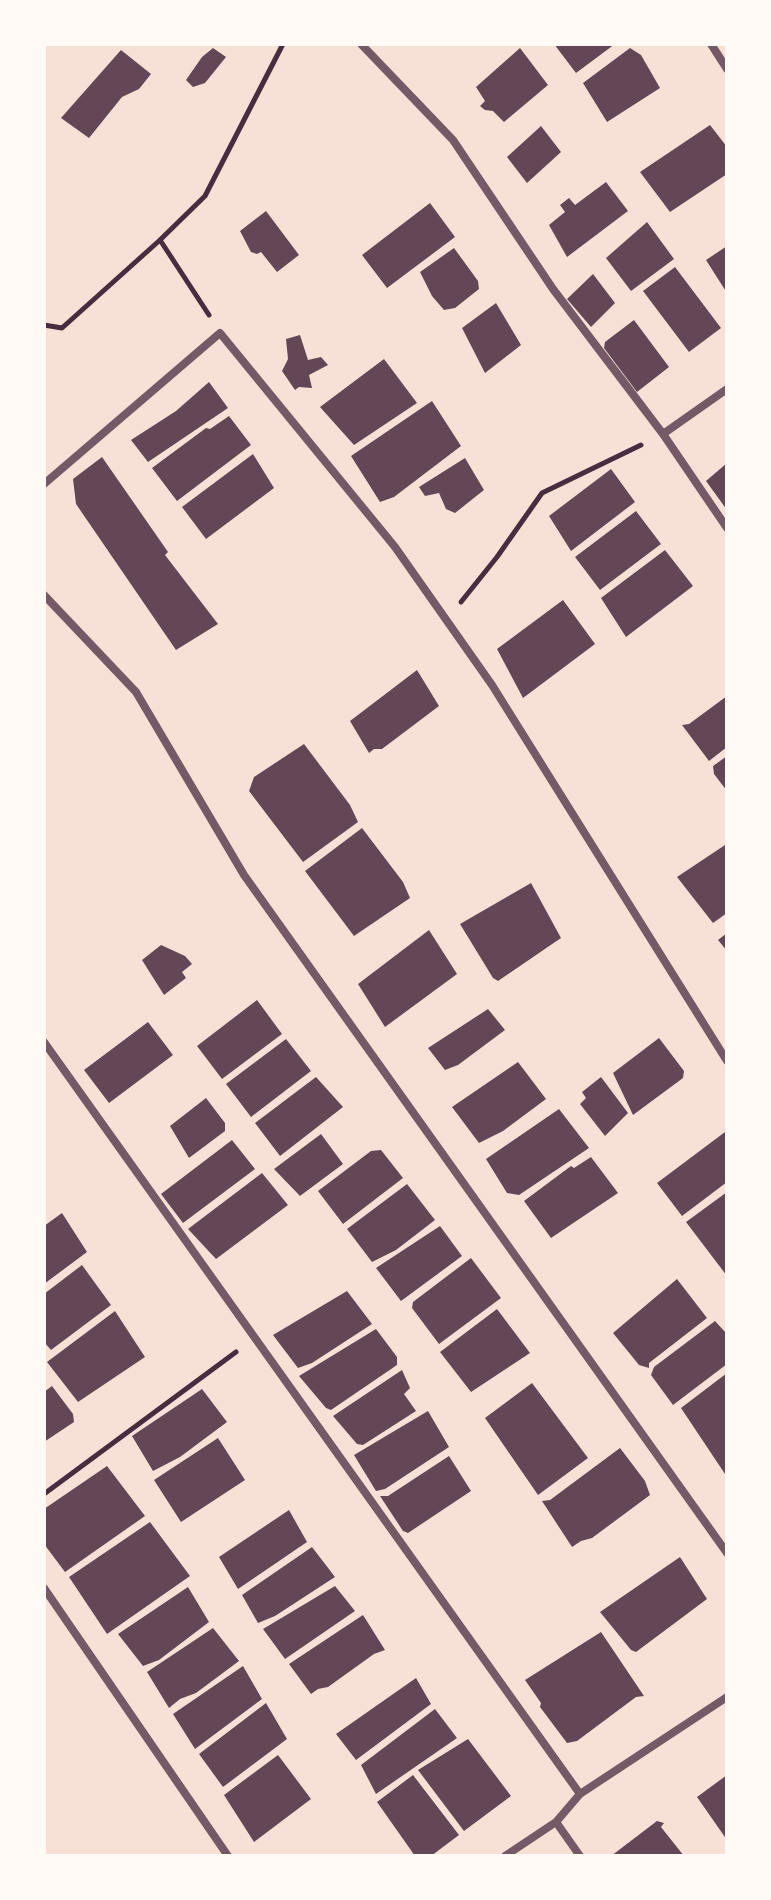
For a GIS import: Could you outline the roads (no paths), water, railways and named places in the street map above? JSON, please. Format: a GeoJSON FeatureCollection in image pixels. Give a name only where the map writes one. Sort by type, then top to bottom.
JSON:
{"type":"FeatureCollection","features":[{"type":"Feature","properties":{"kind":"street"},"geometry":{"type":"LineString","coordinates":[[361,44],[453,140],[553,289],[663,434],[727,528]]}},
{"type":"Feature","properties":{"kind":"street"},"geometry":{"type":"LineString","coordinates":[[711,44],[727,69]]}},
{"type":"Feature","properties":{"kind":"street"},"geometry":{"type":"LineString","coordinates":[[44,484],[220,333],[395,547],[492,685],[727,1061]]}},
{"type":"Feature","properties":{"kind":"street"},"geometry":{"type":"LineString","coordinates":[[663,434],[727,389]]}},
{"type":"Feature","properties":{"kind":"street"},"geometry":{"type":"LineString","coordinates":[[44,595],[136,692],[244,875],[727,1553]]}},
{"type":"Feature","properties":{"kind":"street"},"geometry":{"type":"LineString","coordinates":[[44,1042],[580,1794]]}},
{"type":"Feature","properties":{"kind":"street"},"geometry":{"type":"LineString","coordinates":[[44,1588],[228,1856]]}},
{"type":"Feature","properties":{"kind":"street"},"geometry":{"type":"LineString","coordinates":[[505,1856],[556,1822],[580,1794],[727,1697]]}},
{"type":"Feature","properties":{"kind":"street"},"geometry":{"type":"LineString","coordinates":[[556,1822],[580,1856]]}}]}
